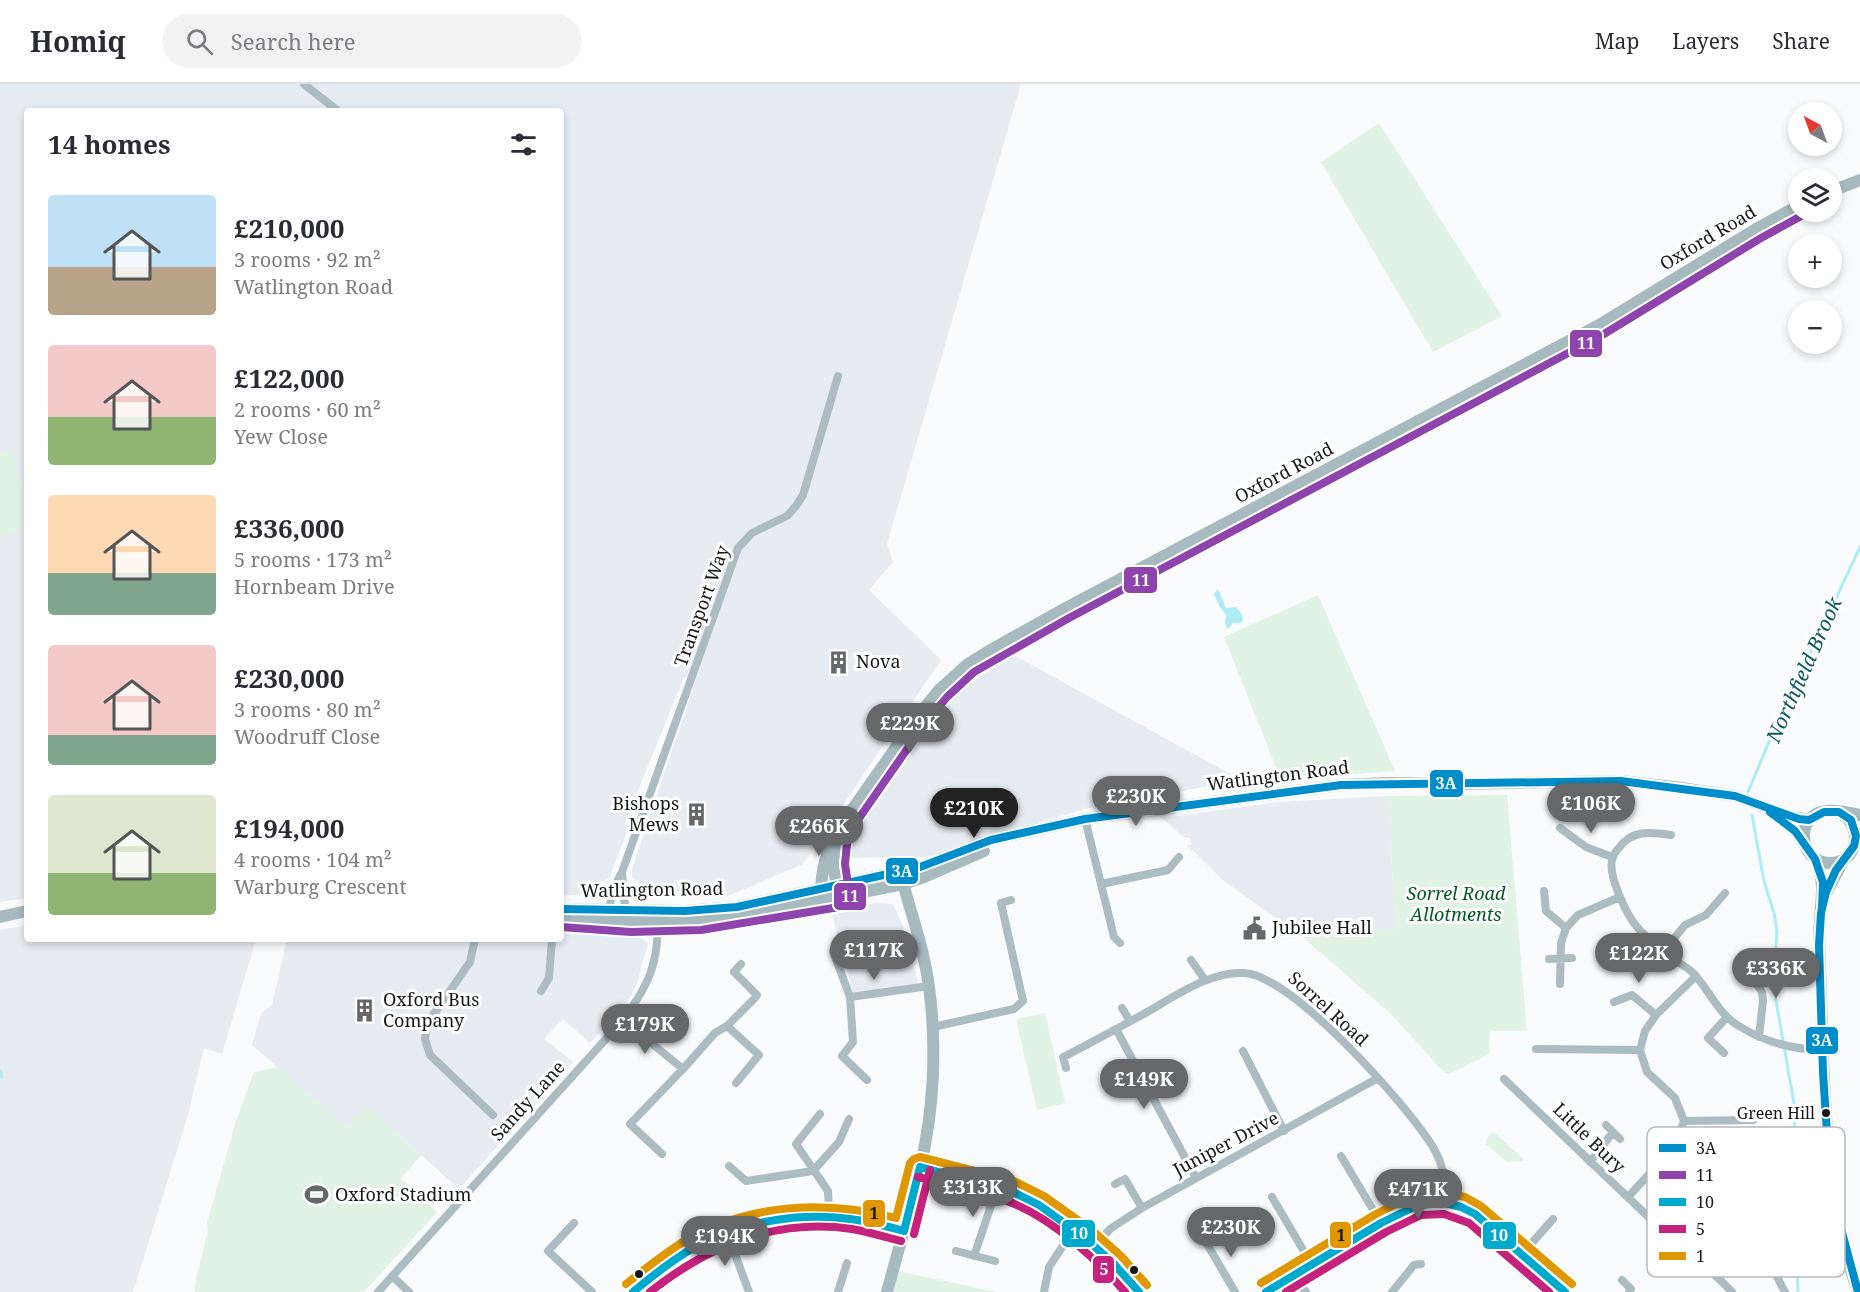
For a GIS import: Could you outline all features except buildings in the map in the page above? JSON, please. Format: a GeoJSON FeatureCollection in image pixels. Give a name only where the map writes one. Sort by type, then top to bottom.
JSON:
{"type":"FeatureCollection","features":[{"type":"Feature","properties":{"kind":"street"},"geometry":{"type":"LineString","coordinates":[[304,84],[334,108]]}},
{"type":"Feature","properties":{"kind":"street"},"geometry":{"type":"LineString","coordinates":[[1842,187],[1860,180]]}},
{"type":"Feature","properties":{"kind":"street","name":"Oxford Road"},"geometry":{"type":"LineString","coordinates":[[821,894],[829,846],[838,830],[918,716],[939,690],[968,664],[1054,614],[1599,325],[1788,211]]}},
{"type":"Feature","properties":{"kind":"street","name":"Transport Way"},"geometry":{"type":"LineString","coordinates":[[612,914],[617,880],[622,872],[738,549],[752,533],[787,516],[803,495],[838,376]]}},
{"type":"Feature","properties":{"kind":"street","name":"Watlington Road"},"geometry":{"type":"LineString","coordinates":[[564,909],[711,919],[821,894],[837,884],[920,867],[991,840],[1056,825],[1085,819],[1331,787],[1387,783],[1621,781],[1736,796],[1790,816],[1809,820]]}},
{"type":"Feature","properties":{"kind":"street","name":"Watlington Road"},"geometry":{"type":"LineString","coordinates":[[1756,802],[1795,831],[1804,844]]}},
{"type":"Feature","properties":{"kind":"street"},"geometry":{"type":"LineString","coordinates":[[1839,812],[1847,816],[1854,825],[1858,839],[1849,855],[1844,859],[1824,863],[1815,859],[1804,844],[1805,827],[1809,820],[1816,814],[1826,811],[1839,812],[1860,815]]}},
{"type":"Feature","properties":{"kind":"street"},"geometry":{"type":"LineString","coordinates":[[1085,819],[1114,937],[1120,943]]}},
{"type":"Feature","properties":{"kind":"street","name":"Watlington Road"},"geometry":{"type":"LineString","coordinates":[[821,894],[840,897],[903,884],[993,847],[1056,825]]}},
{"type":"Feature","properties":{"kind":"street"},"geometry":{"type":"LineString","coordinates":[[1560,828],[1586,847],[1612,857]]}},
{"type":"Feature","properties":{"kind":"street","name":"Oxford Road"},"geometry":{"type":"LineString","coordinates":[[838,830],[833,866],[840,897]]}},
{"type":"Feature","properties":{"kind":"street"},"geometry":{"type":"LineString","coordinates":[[1671,836],[1640,832],[1628,838],[1612,857],[1612,868],[1620,897],[1636,927],[1662,952],[1685,966],[1696,976],[1726,1018],[1761,1037],[1787,1046],[1801,1050],[1821,1050]]}},
{"type":"Feature","properties":{"kind":"street"},"geometry":{"type":"LineString","coordinates":[[1101,884],[1168,870],[1179,857]]}},
{"type":"Feature","properties":{"kind":"street"},"geometry":{"type":"LineString","coordinates":[[1815,859],[1823,882],[1819,942],[1821,1050],[1828,1127]]}},
{"type":"Feature","properties":{"kind":"street"},"geometry":{"type":"LineString","coordinates":[[1823,900],[1844,859]]}},
{"type":"Feature","properties":{"kind":"street"},"geometry":{"type":"LineString","coordinates":[[887,1292],[920,1167],[931,1104],[933,1027],[929,986],[926,965],[899,871]]}},
{"type":"Feature","properties":{"kind":"street","name":"Transport Way"},"geometry":{"type":"LineString","coordinates":[[622,872],[625,909]]}},
{"type":"Feature","properties":{"kind":"street"},"geometry":{"type":"LineString","coordinates":[[1544,891],[1546,911],[1566,928]]}},
{"type":"Feature","properties":{"kind":"street"},"geometry":{"type":"LineString","coordinates":[[1662,952],[1685,925],[1706,915],[1725,893]]}},
{"type":"Feature","properties":{"kind":"street"},"geometry":{"type":"LineString","coordinates":[[1560,984],[1559,957],[1566,928],[1578,915],[1620,897]]}},
{"type":"Feature","properties":{"kind":"street"},"geometry":{"type":"LineString","coordinates":[[933,1027],[1025,1005],[1000,903],[1011,900]]}},
{"type":"Feature","properties":{"kind":"street","name":"Watlington Road"},"geometry":{"type":"LineString","coordinates":[[564,916],[612,914],[625,909],[657,916]]}},
{"type":"Feature","properties":{"kind":"street"},"geometry":{"type":"LineString","coordinates":[[0,917],[24,912]]}},
{"type":"Feature","properties":{"kind":"street","name":"Sandy Lane"},"geometry":{"type":"LineString","coordinates":[[378,1292],[623,1020],[639,999],[652,973],[658,946],[657,916]]}},
{"type":"Feature","properties":{"kind":"street"},"geometry":{"type":"LineString","coordinates":[[475,942],[470,962],[427,1024],[425,1039],[430,1055],[493,1115]]}},
{"type":"Feature","properties":{"kind":"street"},"geometry":{"type":"LineString","coordinates":[[541,991],[549,978],[552,942]]}},
{"type":"Feature","properties":{"kind":"street"},"geometry":{"type":"LineString","coordinates":[[832,951],[850,997],[853,1042],[842,1056],[867,1080]]}},
{"type":"Feature","properties":{"kind":"street"},"geometry":{"type":"LineString","coordinates":[[1549,959],[1572,958]]}},
{"type":"Feature","properties":{"kind":"street"},"geometry":{"type":"LineString","coordinates":[[1761,1037],[1762,992],[1752,977],[1767,958]]}},
{"type":"Feature","properties":{"kind":"street"},"geometry":{"type":"LineString","coordinates":[[1191,960],[1205,981]]}},
{"type":"Feature","properties":{"kind":"street"},"geometry":{"type":"LineString","coordinates":[[662,1154],[630,1124],[715,1033],[727,1026],[757,995],[731,975],[741,964]]}},
{"type":"Feature","properties":{"kind":"street","name":"Sorrel Road"},"geometry":{"type":"LineString","coordinates":[[1065,1068],[1063,1057],[1205,981],[1245,973],[1269,980],[1292,995],[1334,1034],[1405,1109],[1434,1148],[1446,1179],[1445,1203]]}},
{"type":"Feature","properties":{"kind":"street"},"geometry":{"type":"LineString","coordinates":[[1682,1127],[1684,1121],[1675,1098],[1647,1072],[1640,1050],[1645,1031],[1656,1015],[1696,976]]}},
{"type":"Feature","properties":{"kind":"street"},"geometry":{"type":"LineString","coordinates":[[850,997],[929,986]]}},
{"type":"Feature","properties":{"kind":"street"},"geometry":{"type":"LineString","coordinates":[[1614,1002],[1632,995],[1656,1015]]}},
{"type":"Feature","properties":{"kind":"street"},"geometry":{"type":"LineString","coordinates":[[1122,1008],[1130,1022]]}},
{"type":"Feature","properties":{"kind":"street"},"geometry":{"type":"LineString","coordinates":[[1724,1053],[1708,1038],[1726,1018]]}},
{"type":"Feature","properties":{"kind":"street"},"geometry":{"type":"LineString","coordinates":[[623,1020],[683,1069]]}},
{"type":"Feature","properties":{"kind":"street"},"geometry":{"type":"LineString","coordinates":[[727,1026],[759,1055],[736,1083]]}},
{"type":"Feature","properties":{"kind":"street"},"geometry":{"type":"LineString","coordinates":[[1116,1029],[1196,1178]]}},
{"type":"Feature","properties":{"kind":"street"},"geometry":{"type":"LineString","coordinates":[[1536,1049],[1640,1050]]}},
{"type":"Feature","properties":{"kind":"street"},"geometry":{"type":"LineString","coordinates":[[1243,1051],[1284,1131]]}},
{"type":"Feature","properties":{"kind":"street","name":"Juniper Drive"},"geometry":{"type":"LineString","coordinates":[[1095,1246],[1110,1229],[1142,1208],[1378,1078]]}},
{"type":"Feature","properties":{"kind":"street","name":"Little Bury"},"geometry":{"type":"LineString","coordinates":[[1504,1079],[1647,1215]]}},
{"type":"Feature","properties":{"kind":"street"},"geometry":{"type":"LineString","coordinates":[[820,1114],[796,1144],[828,1191],[829,1216]]}},
{"type":"Feature","properties":{"kind":"street"},"geometry":{"type":"LineString","coordinates":[[729,1166],[746,1181],[813,1171],[840,1142],[849,1119]]}},
{"type":"Feature","properties":{"kind":"street"},"geometry":{"type":"LineString","coordinates":[[1684,1121],[1754,1120]]}},
{"type":"Feature","properties":{"kind":"street"},"geometry":{"type":"LineString","coordinates":[[1590,1162],[1616,1135],[1606,1125]]}},
{"type":"Feature","properties":{"kind":"street"},"geometry":{"type":"LineString","coordinates":[[1341,1156],[1381,1223]]}},
{"type":"Feature","properties":{"kind":"street"},"geometry":{"type":"LineString","coordinates":[[920,1167],[952,1174],[1020,1195],[1074,1229],[1095,1246],[1124,1273],[1139,1292]]}},
{"type":"Feature","properties":{"kind":"street"},"geometry":{"type":"LineString","coordinates":[[1628,1197],[1647,1176]]}},
{"type":"Feature","properties":{"kind":"street"},"geometry":{"type":"LineString","coordinates":[[1115,1184],[1125,1179],[1142,1208]]}},
{"type":"Feature","properties":{"kind":"street"},"geometry":{"type":"LineString","coordinates":[[974,1256],[997,1188]]}},
{"type":"Feature","properties":{"kind":"street"},"geometry":{"type":"LineString","coordinates":[[1272,1197],[1312,1265]]}},
{"type":"Feature","properties":{"kind":"street"},"geometry":{"type":"LineString","coordinates":[[1266,1292],[1381,1223],[1418,1205],[1445,1203],[1475,1214],[1564,1292]]}},
{"type":"Feature","properties":{"kind":"street"},"geometry":{"type":"LineString","coordinates":[[633,1292],[689,1251],[727,1233],[781,1219],[829,1216],[904,1231]]}},
{"type":"Feature","properties":{"kind":"street"},"geometry":{"type":"LineString","coordinates":[[1522,1254],[1553,1219]]}},
{"type":"Feature","properties":{"kind":"street"},"geometry":{"type":"LineString","coordinates":[[574,1223],[548,1251],[592,1292]]}},
{"type":"Feature","properties":{"kind":"street"},"geometry":{"type":"LineString","coordinates":[[1055,1291],[1044,1290],[1049,1267],[1074,1229]]}},
{"type":"Feature","properties":{"kind":"street"},"geometry":{"type":"LineString","coordinates":[[727,1233],[749,1292]]}},
{"type":"Feature","properties":{"kind":"street"},"geometry":{"type":"LineString","coordinates":[[1203,1238],[1235,1292]]}},
{"type":"Feature","properties":{"kind":"street"},"geometry":{"type":"LineString","coordinates":[[956,1251],[995,1261]]}},
{"type":"Feature","properties":{"kind":"street"},"geometry":{"type":"LineString","coordinates":[[1845,1253],[1858,1292]]}},
{"type":"Feature","properties":{"kind":"street"},"geometry":{"type":"LineString","coordinates":[[838,1292],[847,1263]]}},
{"type":"Feature","properties":{"kind":"street"},"geometry":{"type":"LineString","coordinates":[[1392,1292],[1414,1265],[1421,1264]]}},
{"type":"Feature","properties":{"kind":"street"},"geometry":{"type":"LineString","coordinates":[[392,1276],[409,1292]]}},
{"type":"Feature","properties":{"kind":"street"},"geometry":{"type":"LineString","coordinates":[[1295,1276],[1306,1292]]}},
{"type":"Feature","properties":{"kind":"street","name":"Little Bury"},"geometry":{"type":"LineString","coordinates":[[1716,1277],[1732,1292]]}},
{"type":"Feature","properties":{"kind":"street"},"geometry":{"type":"LineString","coordinates":[[1776,1277],[1785,1292]]}},
{"type":"Feature","properties":{"kind":"street"},"geometry":{"type":"LineString","coordinates":[[1622,1280],[1631,1289],[1629,1292]]}},
{"type":"Feature","properties":{"kind":"street"},"geometry":{"type":"LineString","coordinates":[[645,1282],[650,1292]]}},
{"type":"Feature","properties":{"kind":"shaded area"},"geometry":{"type":"Polygon","coordinates":[[[0,84],[1021,84],[887,544],[893,562],[869,590],[941,660],[803,864],[728,896],[714,897],[656,896],[632,877],[632,869],[696,680],[684,677],[624,825],[629,827],[609,878],[581,894],[564,896],[564,108],[24,108],[24,898],[0,902],[0,84]]]}},
{"type":"Feature","properties":{"kind":"shaded area"},"geometry":{"type":"Polygon","coordinates":[[[1012,654],[1241,780],[1084,809],[927,857],[843,858],[849,839],[924,726],[953,696],[1012,654]]]}},
{"type":"Feature","properties":{"kind":"shaded area"},"geometry":{"type":"Polygon","coordinates":[[[1387,796],[1396,928],[1305,939],[1224,881],[1187,845],[1191,845],[1190,838],[1183,837],[1162,818],[1279,802],[1387,796]]]}},
{"type":"Feature","properties":{"kind":"shaded area"},"geometry":{"type":"Polygon","coordinates":[[[875,903],[893,904],[903,926],[919,986],[853,992],[832,915],[875,903]]]}},
{"type":"Feature","properties":{"kind":"shaded area"},"geometry":{"type":"Polygon","coordinates":[[[564,924],[628,930],[648,943],[631,996],[590,1043],[563,1019],[544,1039],[573,1062],[459,1189],[367,1106],[347,1127],[252,1045],[261,1013],[272,1005],[286,942],[564,942],[564,924]]]}},
{"type":"Feature","properties":{"kind":"shaded area"},"geometry":{"type":"Polygon","coordinates":[[[24,926],[24,942],[255,942],[222,1054],[204,1048],[188,1115],[133,1292],[0,1292],[0,930],[24,926]]]}},
{"type":"Feature","properties":{"kind":"green space"},"geometry":{"type":"Polygon","coordinates":[[[1379,123],[1502,316],[1433,352],[1321,162],[1379,123]]]}},
{"type":"Feature","properties":{"kind":"green space"},"geometry":{"type":"Polygon","coordinates":[[[12,449],[24,491],[24,526],[19,531],[0,536],[0,452],[12,449]]]}},
{"type":"Feature","properties":{"kind":"green space"},"geometry":{"type":"Polygon","coordinates":[[[1318,595],[1395,771],[1281,780],[1224,637],[1318,595]]]}},
{"type":"Feature","properties":{"kind":"green space","name":"Sorrel Road Allotments"},"geometry":{"type":"Polygon","coordinates":[[[1507,795],[1527,1031],[1490,1031],[1489,1054],[1449,1074],[1445,1073],[1390,1013],[1305,939],[1396,928],[1387,796],[1507,795]]]}},
{"type":"Feature","properties":{"kind":"green space"},"geometry":{"type":"Polygon","coordinates":[[[1045,1013],[1065,1103],[1037,1110],[1016,1019],[1045,1013]]]}},
{"type":"Feature","properties":{"kind":"green space","name":"Oxford Stadium"},"geometry":{"type":"Polygon","coordinates":[[[279,1067],[347,1127],[367,1105],[421,1155],[401,1178],[437,1212],[364,1292],[195,1292],[208,1230],[207,1223],[236,1121],[254,1072],[279,1067]]]}},
{"type":"Feature","properties":{"kind":"green space"},"geometry":{"type":"Polygon","coordinates":[[[1491,1133],[1495,1133],[1523,1161],[1507,1162],[1486,1144],[1491,1133]]]}},
{"type":"Feature","properties":{"kind":"green space"},"geometry":{"type":"Polygon","coordinates":[[[893,1270],[996,1292],[887,1292],[893,1270]]]}},
{"type":"Feature","properties":{"kind":"water"},"geometry":{"type":"Polygon","coordinates":[[[1218,589],[1226,608],[1236,607],[1242,614],[1241,623],[1233,623],[1227,628],[1226,615],[1214,594],[1218,589]]]}},
{"type":"Feature","properties":{"kind":"waterway","name":"Northfield Brook"},"geometry":{"type":"LineString","coordinates":[[1748,792],[1860,547]]}},
{"type":"Feature","properties":{"kind":"waterway","name":"Northfield Brook"},"geometry":{"type":"LineString","coordinates":[[1752,815],[1764,881],[1777,931],[1773,984],[1794,1103],[1795,1127]]}},
{"type":"Feature","properties":{"kind":"waterway"},"geometry":{"type":"LineString","coordinates":[[0,1071],[2,1077]]}},
{"type":"Feature","properties":{"kind":"waterway","name":"Northfield Brook"},"geometry":{"type":"LineString","coordinates":[[1798,1277],[1798,1292]]}},
{"type":"Feature","properties":{"kind":"transit line","name":"11"},"geometry":{"type":"LineString","coordinates":[[564,927],[631,932],[701,930],[845,906],[850,898],[845,864],[848,834],[926,722],[947,697],[974,672],[1069,618],[1604,334],[1790,222]]}},
{"type":"Feature","properties":{"kind":"transit line","name":"3A"},"geometry":{"type":"LineString","coordinates":[[564,909],[685,911],[737,907],[920,867],[991,840],[1085,819],[1341,785],[1621,781],[1735,796],[1799,819],[1809,820],[1824,812],[1839,812],[1851,820],[1856,836],[1854,846],[1836,870],[1826,892],[1821,913],[1819,945],[1827,1127]]}},
{"type":"Feature","properties":{"kind":"transit line","name":"3A"},"geometry":{"type":"LineString","coordinates":[[1770,812],[1795,831],[1815,859],[1823,882],[1822,909]]}},
{"type":"Feature","properties":{"kind":"transit line","name":"1"},"geometry":{"type":"LineString","coordinates":[[626,1284],[686,1240],[736,1218],[789,1208],[816,1207],[870,1212],[896,1218],[910,1163],[920,1157],[1014,1181],[1044,1196],[1092,1230],[1121,1256],[1147,1285]]}},
{"type":"Feature","properties":{"kind":"transit line","name":"10"},"geometry":{"type":"LineString","coordinates":[[920,1167],[1011,1191],[1039,1205],[1085,1238],[1114,1264],[1139,1292]]}},
{"type":"Feature","properties":{"kind":"transit line","name":"10"},"geometry":{"type":"LineString","coordinates":[[904,1231],[920,1167]]}},
{"type":"Feature","properties":{"kind":"transit line","name":"5"},"geometry":{"type":"LineString","coordinates":[[914,1234],[930,1170]]}},
{"type":"Feature","properties":{"kind":"transit line","name":"5"},"geometry":{"type":"LineString","coordinates":[[918,1177],[990,1195],[1028,1210],[1059,1230],[1125,1292]]}},
{"type":"Feature","properties":{"kind":"transit line","name":"1"},"geometry":{"type":"LineString","coordinates":[[1261,1283],[1376,1214],[1414,1195],[1446,1193],[1465,1197],[1481,1206],[1572,1284]]}},
{"type":"Feature","properties":{"kind":"transit line","name":"10"},"geometry":{"type":"LineString","coordinates":[[1266,1292],[1381,1223],[1418,1205],[1445,1203],[1475,1214],[1565,1292]]}},
{"type":"Feature","properties":{"kind":"transit line","name":"5"},"geometry":{"type":"LineString","coordinates":[[1286,1292],[1386,1232],[1421,1215],[1444,1214],[1469,1223],[1549,1292]]}},
{"type":"Feature","properties":{"kind":"transit line","name":"10"},"geometry":{"type":"LineString","coordinates":[[633,1292],[693,1248],[729,1232],[769,1221],[830,1217],[864,1221],[904,1231]]}},
{"type":"Feature","properties":{"kind":"transit line","name":"5"},"geometry":{"type":"LineString","coordinates":[[650,1292],[672,1275],[696,1261],[744,1239],[770,1232],[824,1227],[852,1229],[901,1241]]}},
{"type":"Feature","properties":{"kind":"transit line","name":"3A"},"geometry":{"type":"LineString","coordinates":[[1845,1243],[1858,1292]]}},
{"type":"Feature","properties":{"kind":"place","name":"Nova"},"geometry":{"type":"Point","coordinates":[838,662]}},
{"type":"Feature","properties":{"kind":"place","name":"Bishops Mews"},"geometry":{"type":"Point","coordinates":[697,814]}},
{"type":"Feature","properties":{"kind":"place","name":"Jubilee Hall"},"geometry":{"type":"Point","coordinates":[1254,928]}},
{"type":"Feature","properties":{"kind":"place","name":"Oxford Bus Company"},"geometry":{"type":"Point","coordinates":[365,1010]}},
{"type":"Feature","properties":{"kind":"place","name":"Green Hill"},"geometry":{"type":"Point","coordinates":[1826,1113]}},
{"type":"Feature","properties":{"kind":"place","name":"Oxford Stadium"},"geometry":{"type":"Point","coordinates":[317,1195]}}]}
